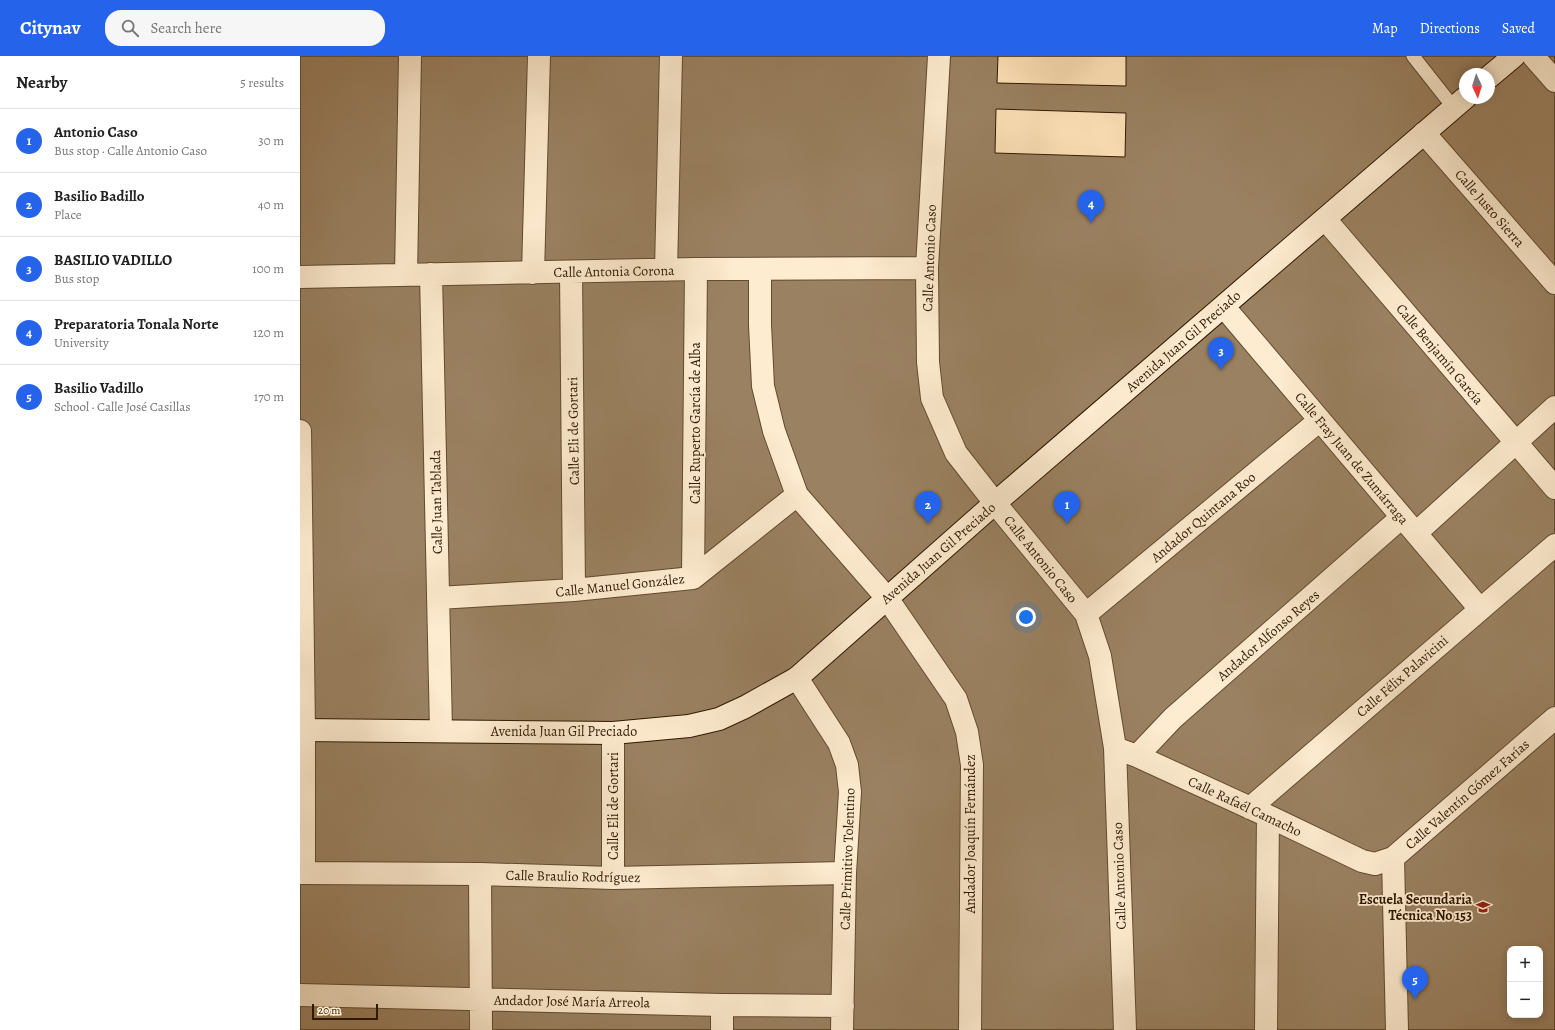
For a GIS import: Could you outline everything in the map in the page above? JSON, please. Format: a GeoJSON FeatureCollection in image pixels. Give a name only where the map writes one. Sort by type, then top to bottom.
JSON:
{"type":"FeatureCollection","features":[{"type":"Feature","properties":{"kind":"street"},"geometry":{"type":"LineString","coordinates":[[406,275],[410,56]]}},
{"type":"Feature","properties":{"kind":"street"},"geometry":{"type":"LineString","coordinates":[[533,273],[539,56]]}},
{"type":"Feature","properties":{"kind":"street"},"geometry":{"type":"LineString","coordinates":[[666,270],[671,56]]}},
{"type":"Feature","properties":{"kind":"street","name":"Calle Antonio Caso"},"geometry":{"type":"LineString","coordinates":[[939,56],[927,268],[928,362],[932,398],[956,453],[994,503],[1086,614],[1100,656],[1115,748],[1125,1030]]}},
{"type":"Feature","properties":{"kind":"street"},"geometry":{"type":"LineString","coordinates":[[1495,72],[1514,56]]}},
{"type":"Feature","properties":{"kind":"street"},"geometry":{"type":"LineString","coordinates":[[1533,56],[1555,81]]}},
{"type":"Feature","properties":{"kind":"street","name":"Avenida Juan Gil Preciado"},"geometry":{"type":"LineString","coordinates":[[302,730],[442,730],[613,733],[689,726],[719,719],[745,707],[797,678],[994,503],[1459,103]]}},
{"type":"Feature","properties":{"kind":"street","name":"Calle Justo Sierra"},"geometry":{"type":"LineString","coordinates":[[1424,133],[1555,283]]}},
{"type":"Feature","properties":{"kind":"street","name":"Calle Benjamín García"},"geometry":{"type":"LineString","coordinates":[[1325,219],[1555,488]]}},
{"type":"Feature","properties":{"kind":"street","name":"Calle Antonia Corona"},"geometry":{"type":"LineString","coordinates":[[300,277],[696,269],[927,268]]}},
{"type":"Feature","properties":{"kind":"street","name":"Calle Ruperto García de Alba"},"geometry":{"type":"LineString","coordinates":[[693,578],[696,269]]}},
{"type":"Feature","properties":{"kind":"street","name":"Andador Joaquín Fernández"},"geometry":{"type":"LineString","coordinates":[[760,269],[760,325],[763,386],[774,431],[797,495],[887,598],[956,699],[967,732],[972,765],[970,1030]]}},
{"type":"Feature","properties":{"kind":"street","name":"Calle Eli de Gortari"},"geometry":{"type":"LineString","coordinates":[[571,272],[574,590]]}},
{"type":"Feature","properties":{"kind":"street","name":"Calle Juan Tablada"},"geometry":{"type":"LineString","coordinates":[[431,274],[442,730]]}},
{"type":"Feature","properties":{"kind":"street","name":"Calle Fray Juan de Zumárraga"},"geometry":{"type":"LineString","coordinates":[[1224,306],[1480,609]]}},
{"type":"Feature","properties":{"kind":"street"},"geometry":{"type":"LineString","coordinates":[[1416,533],[1555,407]]}},
{"type":"Feature","properties":{"kind":"street","name":"Andador Quintana Roo"},"geometry":{"type":"LineString","coordinates":[[1086,614],[1320,420]]}},
{"type":"Feature","properties":{"kind":"street"},"geometry":{"type":"LineString","coordinates":[[300,431],[302,873]]}},
{"type":"Feature","properties":{"kind":"street","name":"Calle Manuel González"},"geometry":{"type":"LineString","coordinates":[[438,598],[574,590],[693,578],[797,495]]}},
{"type":"Feature","properties":{"kind":"street","name":"Andador Alfonso Reyes"},"geometry":{"type":"LineString","coordinates":[[1137,756],[1173,718],[1402,517]]}},
{"type":"Feature","properties":{"kind":"street","name":"Calle Félix Palavicini"},"geometry":{"type":"LineString","coordinates":[[1259,812],[1480,609],[1555,545]]}},
{"type":"Feature","properties":{"kind":"street","name":"Calle Primitivo Tolentino"},"geometry":{"type":"LineString","coordinates":[[797,678],[839,743],[847,765],[850,792],[846,873],[844,1006],[842,1030]]}},
{"type":"Feature","properties":{"kind":"street","name":"Calle Valentín Gómez Farías"},"geometry":{"type":"LineString","coordinates":[[1384,861],[1555,718]]}},
{"type":"Feature","properties":{"kind":"street","name":"Calle Eli de Gortari"},"geometry":{"type":"LineString","coordinates":[[613,733],[613,878]]}},
{"type":"Feature","properties":{"kind":"street","name":"Calle Rafaél Camacho"},"geometry":{"type":"LineString","coordinates":[[1115,748],[1137,756],[1362,861],[1384,861]]}},
{"type":"Feature","properties":{"kind":"street"},"geometry":{"type":"LineString","coordinates":[[1259,812],[1266,1030]]}},
{"type":"Feature","properties":{"kind":"street"},"geometry":{"type":"LineString","coordinates":[[1384,861],[1397,1030]]}},
{"type":"Feature","properties":{"kind":"street","name":"Calle Braulio Rodríguez"},"geometry":{"type":"LineString","coordinates":[[302,873],[480,874],[613,878],[846,873]]}},
{"type":"Feature","properties":{"kind":"street"},"geometry":{"type":"LineString","coordinates":[[480,874],[481,1030]]}},
{"type":"Feature","properties":{"kind":"street","name":"Andador José María Arreola"},"geometry":{"type":"LineString","coordinates":[[300,995],[722,1005],[844,1006]]}},
{"type":"Feature","properties":{"kind":"street"},"geometry":{"type":"LineString","coordinates":[[722,1005],[722,1030]]}},
{"type":"Feature","properties":{"kind":"lane"},"geometry":{"type":"LineString","coordinates":[[1418,58],[1459,103]]}},
{"type":"Feature","properties":{"kind":"building"},"geometry":{"type":"Polygon","coordinates":[[[300,56],[1555,56],[1555,1030],[300,1030],[300,56]]]}},
{"type":"Feature","properties":{"kind":"building"},"geometry":{"type":"Polygon","coordinates":[[[998,56],[1126,56],[1126,86],[997,83],[998,56]]]}},
{"type":"Feature","properties":{"kind":"building"},"geometry":{"type":"Polygon","coordinates":[[[996,109],[1126,113],[1125,157],[995,153],[996,109]]]}},
{"type":"Feature","properties":{"kind":"place","name":"Preparatoria Tonala Norte"},"geometry":{"type":"Point","coordinates":[1091,223]}},
{"type":"Feature","properties":{"kind":"place","name":"BASILIO VADILLO"},"geometry":{"type":"Point","coordinates":[1221,370]}},
{"type":"Feature","properties":{"kind":"place","name":"Basilio Badillo"},"geometry":{"type":"Point","coordinates":[928,524]}},
{"type":"Feature","properties":{"kind":"place","name":"Antonio Caso"},"geometry":{"type":"Point","coordinates":[1067,524]}},
{"type":"Feature","properties":{"kind":"place","name":"Escuela Secundaria Técnica No 153"},"geometry":{"type":"Point","coordinates":[1483,907]}},
{"type":"Feature","properties":{"kind":"place","name":"Basilio Vadillo"},"geometry":{"type":"Point","coordinates":[1415,999]}}]}
